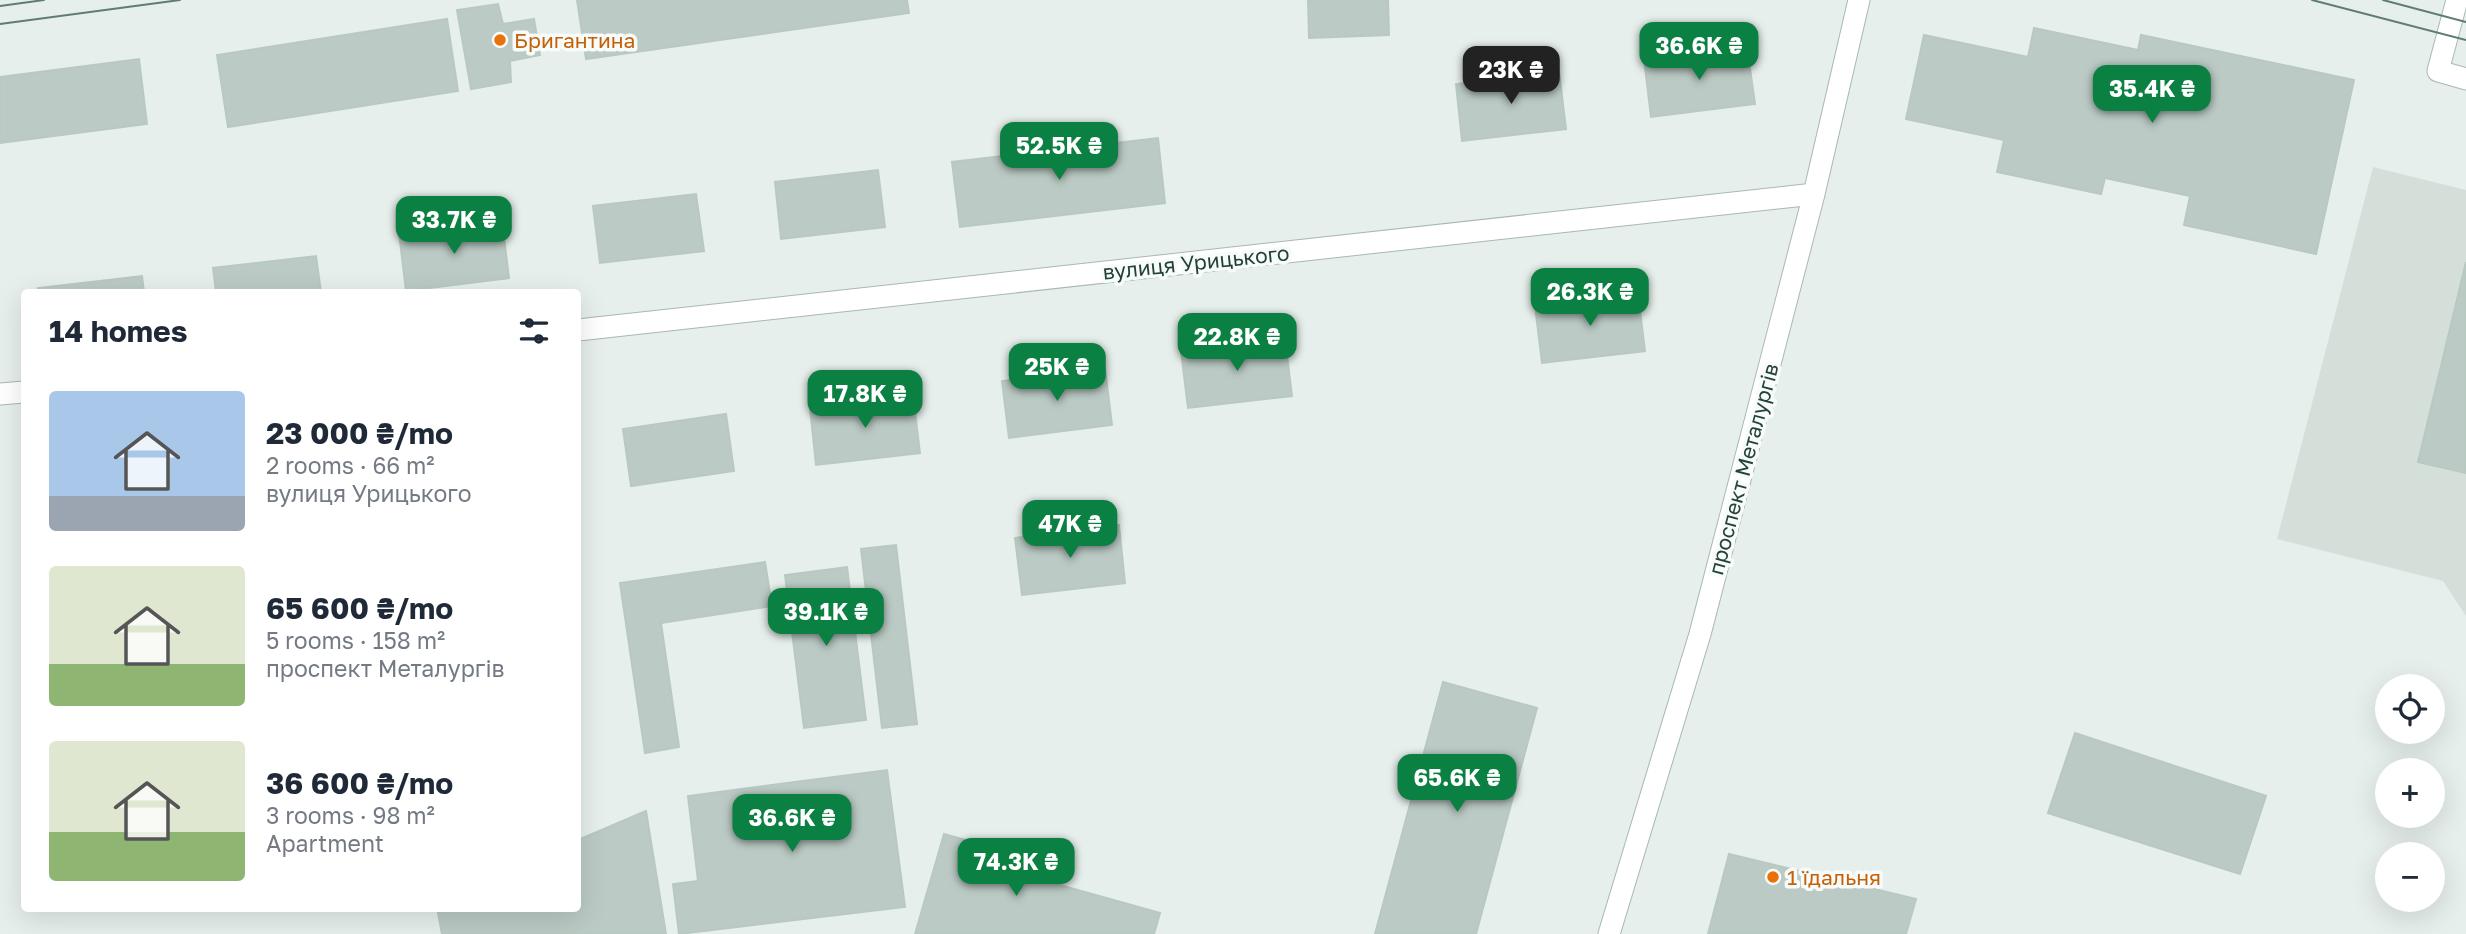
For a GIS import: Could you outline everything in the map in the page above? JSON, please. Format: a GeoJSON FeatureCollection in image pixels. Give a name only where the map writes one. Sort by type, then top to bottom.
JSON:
{"type":"FeatureCollection","features":[{"type":"Feature","properties":{"kind":"street","name":"проспект Металургів"},"geometry":{"type":"LineString","coordinates":[[1609,934],[1700,634],[1814,194],[1859,0]]}},
{"type":"Feature","properties":{"kind":"street"},"geometry":{"type":"LineString","coordinates":[[2456,0],[2438,71],[2466,79]]}},
{"type":"Feature","properties":{"kind":"street","name":"вулиця Урицького"},"geometry":{"type":"LineString","coordinates":[[581,330],[1814,194]]}},
{"type":"Feature","properties":{"kind":"street"},"geometry":{"type":"LineString","coordinates":[[0,394],[21,392]]}},
{"type":"Feature","properties":{"kind":"shaded area"},"geometry":{"type":"Polygon","coordinates":[[[2373,167],[2466,190],[2466,616],[2443,581],[2277,539],[2373,167]]]}},
{"type":"Feature","properties":{"kind":"building"},"geometry":{"type":"Polygon","coordinates":[[[577,0],[907,0],[909,13],[586,59],[577,0]]]}},
{"type":"Feature","properties":{"kind":"building"},"geometry":{"type":"Polygon","coordinates":[[[1308,0],[1388,0],[1389,35],[1309,38],[1308,0]]]}},
{"type":"Feature","properties":{"kind":"building","name":"Бригантина"},"geometry":{"type":"Polygon","coordinates":[[[498,4],[503,24],[534,19],[540,55],[510,61],[511,82],[471,89],[457,10],[498,4]]]}},
{"type":"Feature","properties":{"kind":"building"},"geometry":{"type":"Polygon","coordinates":[[[447,19],[458,91],[228,127],[217,55],[447,19]]]}},
{"type":"Feature","properties":{"kind":"building"},"geometry":{"type":"Polygon","coordinates":[[[2034,28],[2138,50],[2141,35],[2354,80],[2316,254],[2184,225],[2190,196],[2105,178],[2101,194],[1997,172],[2004,140],[1906,119],[1924,35],[2028,57],[2034,28]]]}},
{"type":"Feature","properties":{"kind":"building"},"geometry":{"type":"Polygon","coordinates":[[[1747,47],[1755,104],[1651,117],[1644,59],[1747,47]]]}},
{"type":"Feature","properties":{"kind":"building"},"geometry":{"type":"Polygon","coordinates":[[[139,59],[147,124],[0,143],[0,77],[139,59]]]}},
{"type":"Feature","properties":{"kind":"building"},"geometry":{"type":"Polygon","coordinates":[[[1559,71],[1566,129],[1462,141],[1456,84],[1559,71]]]}},
{"type":"Feature","properties":{"kind":"building"},"geometry":{"type":"Polygon","coordinates":[[[1158,138],[1165,203],[960,227],[952,162],[1158,138]]]}},
{"type":"Feature","properties":{"kind":"building"},"geometry":{"type":"Polygon","coordinates":[[[878,170],[885,227],[781,239],[775,182],[878,170]]]}},
{"type":"Feature","properties":{"kind":"building"},"geometry":{"type":"Polygon","coordinates":[[[696,194],[704,251],[600,263],[593,206],[696,194]]]}},
{"type":"Feature","properties":{"kind":"building"},"geometry":{"type":"Polygon","coordinates":[[[502,221],[509,278],[406,289],[399,233],[502,221]]]}},
{"type":"Feature","properties":{"kind":"building"},"geometry":{"type":"Polygon","coordinates":[[[316,256],[321,289],[216,289],[213,268],[316,256]]]}},
{"type":"Feature","properties":{"kind":"building"},"geometry":{"type":"Polygon","coordinates":[[[2466,262],[2466,473],[2418,462],[2466,262]]]}},
{"type":"Feature","properties":{"kind":"building"},"geometry":{"type":"Polygon","coordinates":[[[142,276],[144,289],[38,289],[142,276]]]}},
{"type":"Feature","properties":{"kind":"building"},"geometry":{"type":"Polygon","coordinates":[[[1638,294],[1645,351],[1542,363],[1535,306],[1638,294]]]}},
{"type":"Feature","properties":{"kind":"building"},"geometry":{"type":"Polygon","coordinates":[[[1285,338],[1292,396],[1188,408],[1181,351],[1285,338]]]}},
{"type":"Feature","properties":{"kind":"building"},"geometry":{"type":"Polygon","coordinates":[[[1105,368],[1112,425],[1009,438],[1002,381],[1105,368]]]}},
{"type":"Feature","properties":{"kind":"building"},"geometry":{"type":"Polygon","coordinates":[[[913,395],[920,453],[816,465],[810,408],[913,395]]]}},
{"type":"Feature","properties":{"kind":"building"},"geometry":{"type":"Polygon","coordinates":[[[726,414],[734,471],[631,486],[623,429],[726,414]]]}},
{"type":"Feature","properties":{"kind":"building"},"geometry":{"type":"Polygon","coordinates":[[[1119,525],[1125,583],[1022,595],[1015,538],[1119,525]]]}},
{"type":"Feature","properties":{"kind":"building"},"geometry":{"type":"Polygon","coordinates":[[[896,545],[917,724],[882,728],[861,549],[896,545]]]}},
{"type":"Feature","properties":{"kind":"building"},"geometry":{"type":"Polygon","coordinates":[[[765,562],[772,606],[661,623],[679,747],[645,753],[620,583],[765,562]]]}},
{"type":"Feature","properties":{"kind":"building"},"geometry":{"type":"Polygon","coordinates":[[[847,567],[866,720],[804,728],[785,575],[847,567]]]}},
{"type":"Feature","properties":{"kind":"building"},"geometry":{"type":"Polygon","coordinates":[[[1443,682],[1537,708],[1476,934],[1375,934],[1443,682]]]}},
{"type":"Feature","properties":{"kind":"building"},"geometry":{"type":"Polygon","coordinates":[[[2075,733],[2266,796],[2240,874],[2048,813],[2075,733]]]}},
{"type":"Feature","properties":{"kind":"building"},"geometry":{"type":"Polygon","coordinates":[[[887,770],[905,907],[679,934],[673,884],[698,881],[688,796],[887,770]]]}},
{"type":"Feature","properties":{"kind":"building"},"geometry":{"type":"Polygon","coordinates":[[[646,811],[666,934],[442,934],[438,912],[581,912],[581,839],[646,811]]]}},
{"type":"Feature","properties":{"kind":"building"},"geometry":{"type":"Polygon","coordinates":[[[944,834],[1054,865],[1049,882],[1160,913],[1154,934],[915,934],[944,834]]]}},
{"type":"Feature","properties":{"kind":"building","name":"1 їдальня"},"geometry":{"type":"Polygon","coordinates":[[[1729,854],[1916,899],[1906,934],[1708,934],[1729,854]]]}},
{"type":"Feature","properties":{"kind":"tram line"},"geometry":{"type":"LineString","coordinates":[[0,6],[44,0]]}},
{"type":"Feature","properties":{"kind":"tram line"},"geometry":{"type":"LineString","coordinates":[[0,24],[180,0]]}},
{"type":"Feature","properties":{"kind":"tram line"},"geometry":{"type":"LineString","coordinates":[[2312,0],[2466,40]]}},
{"type":"Feature","properties":{"kind":"tram line"},"geometry":{"type":"LineString","coordinates":[[2383,0],[2466,22]]}},
{"type":"Feature","properties":{"kind":"place","name":"Бригантина"},"geometry":{"type":"Point","coordinates":[500,40]}},
{"type":"Feature","properties":{"kind":"place","name":"1 їдальня"},"geometry":{"type":"Point","coordinates":[1773,877]}}]}
